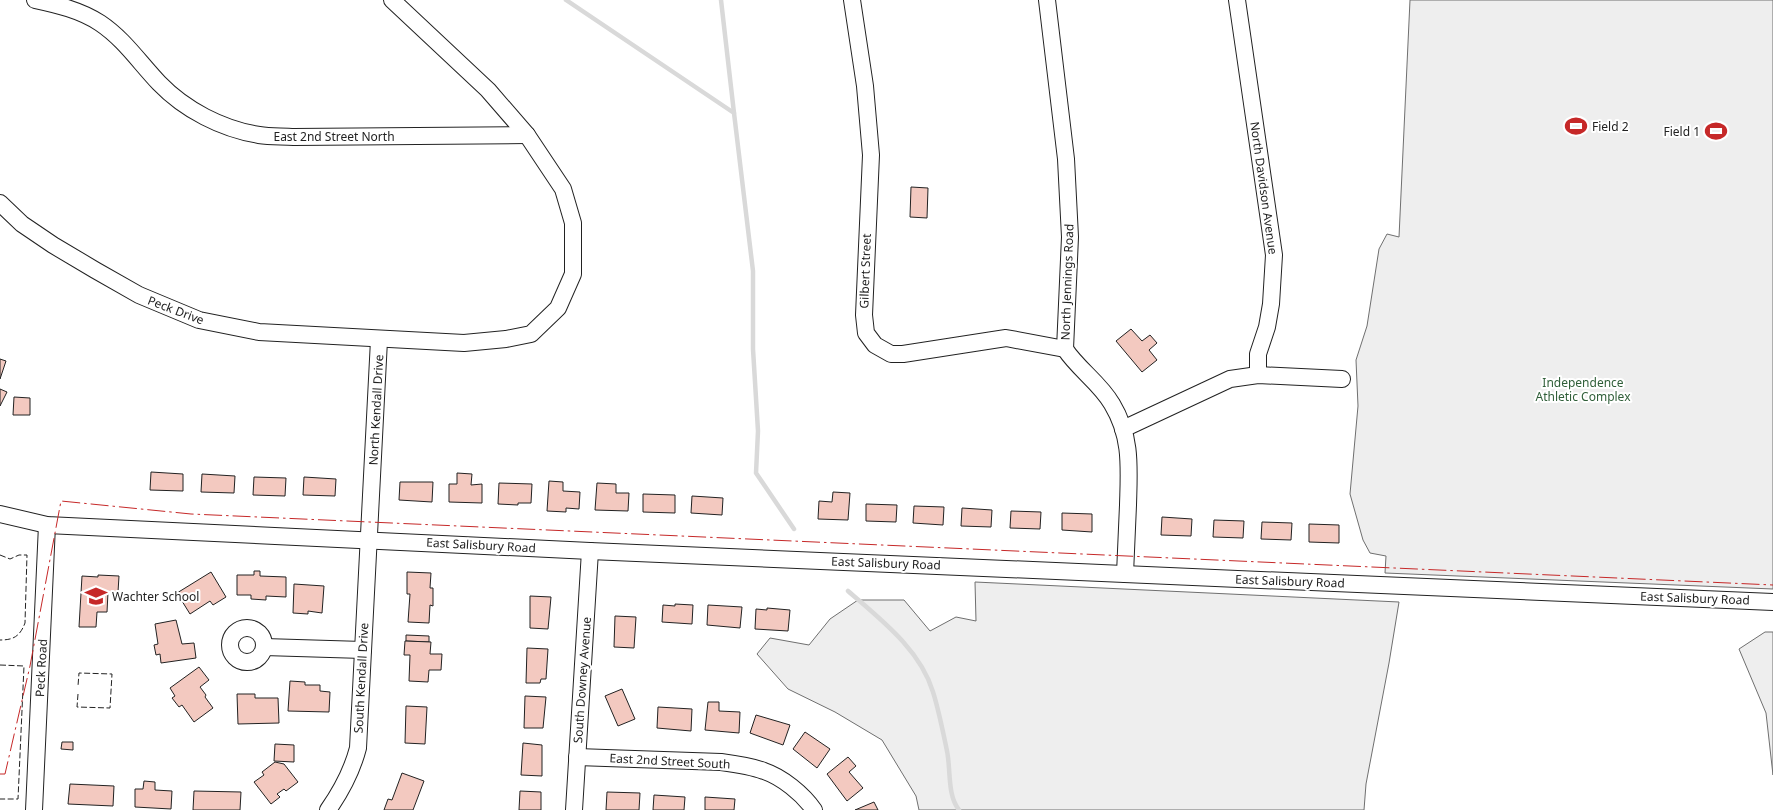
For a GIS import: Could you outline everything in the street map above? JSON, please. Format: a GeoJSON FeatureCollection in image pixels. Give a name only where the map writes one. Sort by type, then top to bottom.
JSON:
{"type":"FeatureCollection","features":[{"type":"Feature","properties":{"kind":"street","name":"East 2nd Street North"},"geometry":{"type":"LineString","coordinates":[[35,0],[74,9],[99,22],[121,39],[160,84],[190,108],[228,128],[261,135],[294,137],[527,135]]}},
{"type":"Feature","properties":{"kind":"street","name":"North Kendall Drive"},"geometry":{"type":"LineString","coordinates":[[369,540],[379,340],[464,343],[506,339],[531,334],[558,308],[573,274],[573,223],[563,189],[527,135],[488,90],[392,0]]}},
{"type":"Feature","properties":{"kind":"street","name":"Gilbert Street"},"geometry":{"type":"LineString","coordinates":[[852,0],[865,86],[871,155],[864,315],[866,333],[875,345],[891,354],[903,354],[1006,338],[1065,349]]}},
{"type":"Feature","properties":{"kind":"street","name":"North Jennings Road"},"geometry":{"type":"LineString","coordinates":[[1047,0],[1066,159],[1070,237],[1065,349],[1073,361],[1112,404],[1123,429],[1130,457],[1125,574]]}},
{"type":"Feature","properties":{"kind":"street","name":"North Davidson Avenue"},"geometry":{"type":"LineString","coordinates":[[1237,0],[1274,255],[1271,304],[1267,327],[1258,354],[1258,375]]}},
{"type":"Feature","properties":{"kind":"street","name":"Peck Drive"},"geometry":{"type":"LineString","coordinates":[[0,203],[22,224],[95,270],[139,295],[199,320],[259,332],[379,340]]}},
{"type":"Feature","properties":{"kind":"street"},"geometry":{"type":"LineString","coordinates":[[1123,429],[1230,379],[1258,375],[1342,379]]}},
{"type":"Feature","properties":{"kind":"street","name":"East Salisbury Road"},"geometry":{"type":"LineString","coordinates":[[0,514],[48,525],[590,551],[1773,602]]}},
{"type":"Feature","properties":{"kind":"street","name":"Peck Road"},"geometry":{"type":"LineString","coordinates":[[34,810],[48,525]]}},
{"type":"Feature","properties":{"kind":"street","name":"South Kendall Drive"},"geometry":{"type":"LineString","coordinates":[[328,810],[347,780],[358,748],[369,540]]}},
{"type":"Feature","properties":{"kind":"street","name":"South Downey Avenue"},"geometry":{"type":"LineString","coordinates":[[574,810],[590,551]]}},
{"type":"Feature","properties":{"kind":"street"},"geometry":{"type":"LineString","coordinates":[[264,647],[363,650]]}},
{"type":"Feature","properties":{"kind":"street","name":"East 2nd Street South"},"geometry":{"type":"LineString","coordinates":[[578,757],[721,762],[744,765],[766,771],[782,780],[812,807]]}},
{"type":"Feature","properties":{"kind":"green space","name":"Independence Athletic Complex"},"geometry":{"type":"Polygon","coordinates":[[[1410,0],[1773,0],[1773,589],[1385,573],[1386,556],[1370,553],[1363,540],[1350,494],[1358,406],[1356,360],[1367,326],[1379,249],[1387,234],[1399,237],[1410,0]]]}},
{"type":"Feature","properties":{"kind":"green space"},"geometry":{"type":"Polygon","coordinates":[[[975,582],[1399,602],[1366,784],[1364,810],[919,810],[916,796],[882,740],[835,712],[788,689],[757,654],[770,638],[809,645],[830,619],[858,600],[904,600],[930,631],[956,617],[976,621],[975,582]]]}},
{"type":"Feature","properties":{"kind":"green space"},"geometry":{"type":"Polygon","coordinates":[[[1765,632],[1773,632],[1773,775],[1766,713],[1739,649],[1765,632]]]}},
{"type":"Feature","properties":{"kind":"building"},"geometry":{"type":"Polygon","coordinates":[[[911,187],[928,188],[927,218],[910,217],[911,187]]]}},
{"type":"Feature","properties":{"kind":"building"},"geometry":{"type":"Polygon","coordinates":[[[1131,329],[1142,341],[1150,335],[1157,343],[1149,350],[1157,360],[1142,372],[1116,341],[1131,329]]]}},
{"type":"Feature","properties":{"kind":"building"},"geometry":{"type":"Polygon","coordinates":[[[0,359],[6,361],[0,379],[0,359]]]}},
{"type":"Feature","properties":{"kind":"building"},"geometry":{"type":"Polygon","coordinates":[[[0,389],[7,392],[0,406],[0,389]]]}},
{"type":"Feature","properties":{"kind":"building"},"geometry":{"type":"Polygon","coordinates":[[[14,397],[30,398],[30,415],[13,415],[14,397]]]}},
{"type":"Feature","properties":{"kind":"building"},"geometry":{"type":"Polygon","coordinates":[[[151,472],[183,474],[183,491],[150,490],[151,472]]]}},
{"type":"Feature","properties":{"kind":"building"},"geometry":{"type":"Polygon","coordinates":[[[457,473],[472,474],[471,485],[482,484],[482,503],[449,502],[449,484],[457,484],[457,473]]]}},
{"type":"Feature","properties":{"kind":"building"},"geometry":{"type":"Polygon","coordinates":[[[202,474],[235,476],[234,493],[201,492],[202,474]]]}},
{"type":"Feature","properties":{"kind":"building"},"geometry":{"type":"Polygon","coordinates":[[[254,477],[286,478],[285,496],[253,495],[254,477]]]}},
{"type":"Feature","properties":{"kind":"building"},"geometry":{"type":"Polygon","coordinates":[[[304,477],[336,479],[335,496],[303,495],[304,477]]]}},
{"type":"Feature","properties":{"kind":"building"},"geometry":{"type":"Polygon","coordinates":[[[549,481],[563,482],[563,491],[580,492],[579,509],[566,508],[566,512],[547,511],[549,481]]]}},
{"type":"Feature","properties":{"kind":"building"},"geometry":{"type":"Polygon","coordinates":[[[400,482],[433,482],[432,502],[399,500],[400,482]]]}},
{"type":"Feature","properties":{"kind":"building"},"geometry":{"type":"Polygon","coordinates":[[[499,483],[532,484],[531,503],[518,503],[518,505],[498,504],[499,483]]]}},
{"type":"Feature","properties":{"kind":"building"},"geometry":{"type":"Polygon","coordinates":[[[597,483],[616,484],[616,493],[629,493],[628,511],[595,510],[597,483]]]}},
{"type":"Feature","properties":{"kind":"building"},"geometry":{"type":"Polygon","coordinates":[[[833,492],[850,493],[848,520],[818,519],[819,501],[832,502],[833,492]]]}},
{"type":"Feature","properties":{"kind":"building"},"geometry":{"type":"Polygon","coordinates":[[[643,494],[675,495],[675,513],[643,512],[643,494]]]}},
{"type":"Feature","properties":{"kind":"building"},"geometry":{"type":"Polygon","coordinates":[[[692,496],[723,498],[722,515],[691,513],[692,496]]]}},
{"type":"Feature","properties":{"kind":"building"},"geometry":{"type":"Polygon","coordinates":[[[866,504],[897,505],[896,522],[866,521],[866,504]]]}},
{"type":"Feature","properties":{"kind":"building"},"geometry":{"type":"Polygon","coordinates":[[[914,506],[944,507],[943,525],[913,523],[914,506]]]}},
{"type":"Feature","properties":{"kind":"building"},"geometry":{"type":"Polygon","coordinates":[[[962,508],[992,510],[991,527],[961,526],[962,508]]]}},
{"type":"Feature","properties":{"kind":"building"},"geometry":{"type":"Polygon","coordinates":[[[1011,511],[1041,512],[1040,529],[1010,528],[1011,511]]]}},
{"type":"Feature","properties":{"kind":"building"},"geometry":{"type":"Polygon","coordinates":[[[1062,513],[1092,514],[1092,532],[1062,530],[1062,513]]]}},
{"type":"Feature","properties":{"kind":"building"},"geometry":{"type":"Polygon","coordinates":[[[1162,517],[1192,519],[1191,536],[1161,535],[1162,517]]]}},
{"type":"Feature","properties":{"kind":"building"},"geometry":{"type":"Polygon","coordinates":[[[1214,520],[1244,521],[1243,538],[1213,537],[1214,520]]]}},
{"type":"Feature","properties":{"kind":"building"},"geometry":{"type":"Polygon","coordinates":[[[1262,522],[1292,523],[1291,540],[1261,539],[1262,522]]]}},
{"type":"Feature","properties":{"kind":"building"},"geometry":{"type":"Polygon","coordinates":[[[1309,524],[1339,525],[1339,543],[1309,542],[1309,524]]]}},
{"type":"Feature","properties":{"kind":"building"},"geometry":{"type":"Polygon","coordinates":[[[254,571],[260,571],[260,576],[286,577],[286,597],[266,596],[266,600],[251,599],[251,595],[237,595],[237,575],[254,575],[254,571]]]}},
{"type":"Feature","properties":{"kind":"building"},"geometry":{"type":"Polygon","coordinates":[[[211,572],[226,597],[213,605],[210,601],[190,614],[177,593],[211,572]]]}},
{"type":"Feature","properties":{"kind":"building"},"geometry":{"type":"Polygon","coordinates":[[[407,572],[431,573],[430,588],[433,588],[433,606],[430,605],[429,623],[408,622],[410,594],[407,594],[407,572]]]}},
{"type":"Feature","properties":{"kind":"building"},"geometry":{"type":"Polygon","coordinates":[[[98,575],[119,576],[118,592],[108,592],[107,612],[97,612],[96,627],[79,627],[82,576],[98,577],[98,575]]]}},
{"type":"Feature","properties":{"kind":"building"},"geometry":{"type":"Polygon","coordinates":[[[294,584],[324,586],[322,613],[308,611],[308,614],[293,613],[294,584]]]}},
{"type":"Feature","properties":{"kind":"building"},"geometry":{"type":"Polygon","coordinates":[[[530,596],[551,597],[548,629],[530,628],[530,596]]]}},
{"type":"Feature","properties":{"kind":"building"},"geometry":{"type":"Polygon","coordinates":[[[675,604],[693,605],[692,624],[662,622],[663,605],[675,606],[675,604]]]}},
{"type":"Feature","properties":{"kind":"building"},"geometry":{"type":"Polygon","coordinates":[[[708,605],[742,607],[740,628],[707,625],[708,605]]]}},
{"type":"Feature","properties":{"kind":"building"},"geometry":{"type":"Polygon","coordinates":[[[767,608],[790,610],[788,631],[755,629],[756,609],[767,610],[767,608]]]}},
{"type":"Feature","properties":{"kind":"building"},"geometry":{"type":"Polygon","coordinates":[[[615,616],[636,617],[634,648],[614,647],[615,616]]]}},
{"type":"Feature","properties":{"kind":"building"},"geometry":{"type":"Polygon","coordinates":[[[176,620],[182,644],[194,643],[196,658],[161,663],[160,654],[156,655],[154,645],[158,644],[155,624],[176,620]]]}},
{"type":"Feature","properties":{"kind":"building"},"geometry":{"type":"Polygon","coordinates":[[[406,635],[429,636],[429,642],[406,641],[406,635]]]}},
{"type":"Feature","properties":{"kind":"building"},"geometry":{"type":"Polygon","coordinates":[[[405,641],[431,642],[430,654],[442,654],[441,670],[429,670],[428,682],[409,681],[410,655],[404,655],[405,641]]]}},
{"type":"Feature","properties":{"kind":"building"},"geometry":{"type":"Polygon","coordinates":[[[527,648],[548,649],[546,679],[541,679],[540,683],[526,683],[527,648]]]}},
{"type":"Feature","properties":{"kind":"building"},"geometry":{"type":"Polygon","coordinates":[[[199,667],[209,680],[200,687],[213,708],[194,722],[182,705],[179,707],[172,698],[175,696],[170,688],[199,667]]]}},
{"type":"Feature","properties":{"kind":"building"},"geometry":{"type":"Polygon","coordinates":[[[290,681],[305,682],[305,685],[320,685],[320,691],[330,692],[329,712],[288,711],[290,681]]]}},
{"type":"Feature","properties":{"kind":"building"},"geometry":{"type":"Polygon","coordinates":[[[622,689],[635,719],[618,726],[605,696],[622,689]]]}},
{"type":"Feature","properties":{"kind":"building"},"geometry":{"type":"Polygon","coordinates":[[[237,694],[255,694],[255,698],[278,698],[279,723],[238,724],[237,694]]]}},
{"type":"Feature","properties":{"kind":"building"},"geometry":{"type":"Polygon","coordinates":[[[525,696],[546,697],[543,728],[524,728],[525,696]]]}},
{"type":"Feature","properties":{"kind":"building"},"geometry":{"type":"Polygon","coordinates":[[[708,702],[719,702],[719,711],[740,712],[739,733],[705,730],[708,702]]]}},
{"type":"Feature","properties":{"kind":"building"},"geometry":{"type":"Polygon","coordinates":[[[406,706],[427,707],[425,744],[405,743],[406,706]]]}},
{"type":"Feature","properties":{"kind":"building"},"geometry":{"type":"Polygon","coordinates":[[[658,707],[692,709],[691,731],[657,728],[658,707]]]}},
{"type":"Feature","properties":{"kind":"building"},"geometry":{"type":"Polygon","coordinates":[[[756,715],[790,725],[783,745],[750,733],[756,715]]]}},
{"type":"Feature","properties":{"kind":"building"},"geometry":{"type":"Polygon","coordinates":[[[805,732],[830,749],[817,768],[793,749],[805,732]]]}},
{"type":"Feature","properties":{"kind":"building"},"geometry":{"type":"Polygon","coordinates":[[[62,742],[73,742],[73,750],[61,749],[62,742]]]}},
{"type":"Feature","properties":{"kind":"building"},"geometry":{"type":"Polygon","coordinates":[[[523,743],[542,745],[542,776],[521,775],[523,743]]]}},
{"type":"Feature","properties":{"kind":"building"},"geometry":{"type":"Polygon","coordinates":[[[275,744],[294,745],[294,762],[274,761],[275,744]]]}},
{"type":"Feature","properties":{"kind":"building"},"geometry":{"type":"Polygon","coordinates":[[[848,757],[856,766],[849,772],[863,788],[847,801],[827,774],[848,757]]]}},
{"type":"Feature","properties":{"kind":"building"},"geometry":{"type":"Polygon","coordinates":[[[275,762],[284,764],[298,782],[286,791],[284,789],[277,794],[280,797],[271,804],[254,782],[264,775],[262,772],[275,762]]]}},
{"type":"Feature","properties":{"kind":"building"},"geometry":{"type":"Polygon","coordinates":[[[402,773],[424,781],[413,810],[384,810],[388,799],[392,800],[402,773]]]}},
{"type":"Feature","properties":{"kind":"building"},"geometry":{"type":"Polygon","coordinates":[[[144,781],[155,782],[155,790],[172,791],[171,809],[135,807],[135,789],[143,789],[144,781]]]}},
{"type":"Feature","properties":{"kind":"building"},"geometry":{"type":"Polygon","coordinates":[[[70,784],[114,786],[113,806],[68,804],[70,784]]]}},
{"type":"Feature","properties":{"kind":"building"},"geometry":{"type":"Polygon","coordinates":[[[194,791],[241,792],[240,810],[193,810],[194,791]]]}},
{"type":"Feature","properties":{"kind":"building"},"geometry":{"type":"Polygon","coordinates":[[[520,791],[541,792],[541,810],[519,810],[520,791]]]}},
{"type":"Feature","properties":{"kind":"building"},"geometry":{"type":"Polygon","coordinates":[[[607,792],[640,793],[639,810],[606,810],[607,792]]]}},
{"type":"Feature","properties":{"kind":"building"},"geometry":{"type":"Polygon","coordinates":[[[654,795],[685,797],[684,810],[653,810],[654,795]]]}},
{"type":"Feature","properties":{"kind":"building"},"geometry":{"type":"Polygon","coordinates":[[[705,797],[735,799],[734,810],[705,810],[705,797]]]}},
{"type":"Feature","properties":{"kind":"building"},"geometry":{"type":"Polygon","coordinates":[[[874,802],[878,810],[855,810],[874,802]]]}},
{"type":"Feature","properties":{"kind":"waterway"},"geometry":{"type":"LineString","coordinates":[[566,0],[734,113],[753,271],[753,349],[758,431],[756,473],[794,529]]}},
{"type":"Feature","properties":{"kind":"waterway"},"geometry":{"type":"LineString","coordinates":[[721,0],[734,113]]}},
{"type":"Feature","properties":{"kind":"waterway"},"geometry":{"type":"LineString","coordinates":[[848,591],[898,636],[919,662],[927,676],[942,729],[953,797],[959,810]]}},
{"type":"Feature","properties":{"kind":"fence"},"geometry":{"type":"LineString","coordinates":[[0,555],[10,559],[19,555],[27,555],[25,623],[16,636],[0,640]]}},
{"type":"Feature","properties":{"kind":"fence"},"geometry":{"type":"LineString","coordinates":[[0,665],[24,666],[18,799],[0,799]]}},
{"type":"Feature","properties":{"kind":"fence"},"geometry":{"type":"LineString","coordinates":[[78,686],[79,673],[112,674],[110,708],[77,707],[78,694]]}},
{"type":"Feature","properties":{"kind":"power"},"geometry":{"type":"LineString","coordinates":[[0,774],[5,774],[30,666],[61,501],[191,514],[1773,585]]}},
{"type":"Feature","properties":{"kind":"place","name":"Field 2"},"geometry":{"type":"Point","coordinates":[1576,126]}},
{"type":"Feature","properties":{"kind":"place","name":"Field 1"},"geometry":{"type":"Point","coordinates":[1716,131]}},
{"type":"Feature","properties":{"kind":"place","name":"Wachter School"},"geometry":{"type":"Point","coordinates":[96,596]}}]}
